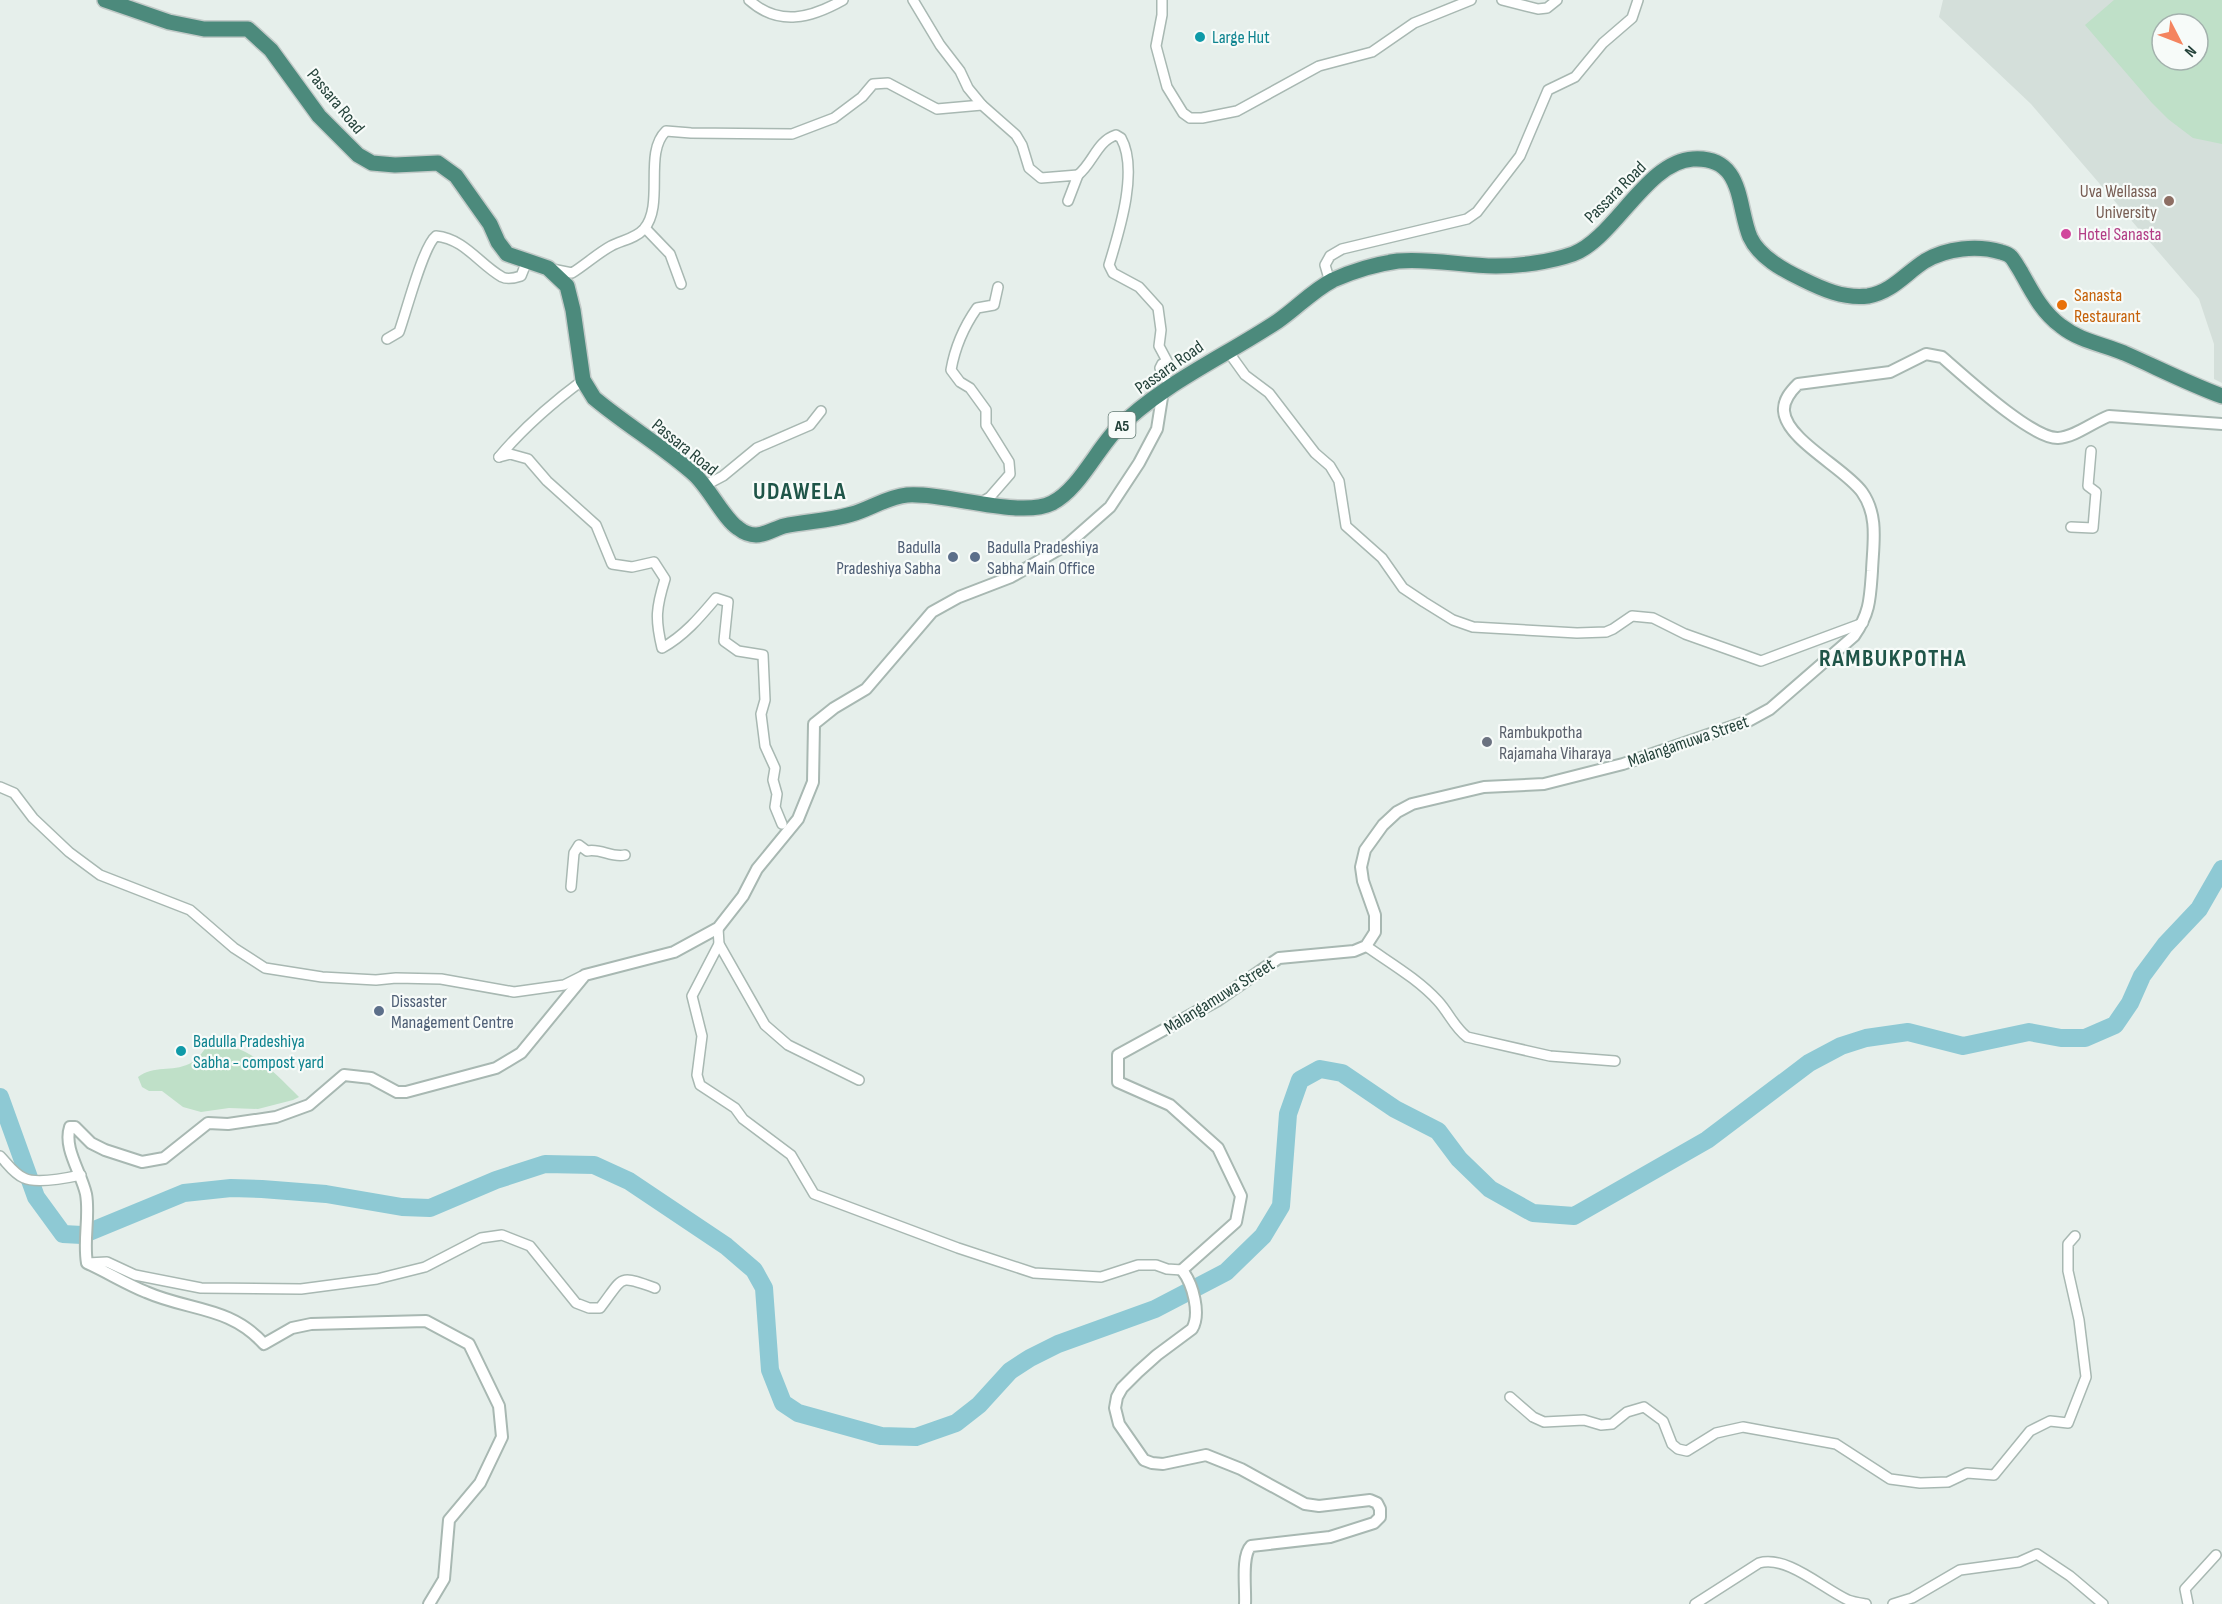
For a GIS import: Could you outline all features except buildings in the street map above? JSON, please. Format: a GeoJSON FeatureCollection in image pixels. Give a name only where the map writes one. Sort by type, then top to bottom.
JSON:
{"type":"FeatureCollection","features":[{"type":"Feature","properties":{"kind":"highway","name":"Passara Road"},"geometry":{"type":"LineString","coordinates":[[105,0],[169,22],[204,29],[248,29],[271,50],[319,116],[358,155],[372,163],[395,165],[417,162],[438,163],[456,176],[490,224],[498,242],[507,254],[548,268],[567,286],[584,380],[594,399],[696,476],[736,527],[756,535],[784,526],[854,514],[878,503],[907,495],[1016,507],[1036,507],[1057,501],[1071,487],[1116,430],[1167,388],[1280,320],[1330,282],[1353,272],[1397,261],[1424,260],[1499,266],[1557,259],[1579,252],[1593,243],[1640,192],[1665,170],[1681,161],[1694,158],[1708,160],[1731,174],[1741,196],[1749,235],[1758,249],[1768,259],[1825,290],[1839,294],[1868,296],[1890,289],[1924,262],[1944,252],[1973,249],[1997,251],[2011,256],[2044,311],[2064,329],[2087,341],[2115,350],[2222,396]]}},
{"type":"Feature","properties":{"kind":"street"},"geometry":{"type":"LineString","coordinates":[[749,0],[758,8],[789,18],[808,16],[843,0]]}},
{"type":"Feature","properties":{"kind":"street"},"geometry":{"type":"LineString","coordinates":[[0,787],[14,793],[33,818],[69,852],[100,875],[190,910],[234,948],[265,968],[333,978],[376,981],[396,978],[441,979],[514,992],[564,985],[585,975],[674,952],[718,928],[743,896],[757,869],[798,819],[813,782],[814,724],[834,708],[866,689],[932,612],[959,597],[1011,577],[1068,543],[1110,507],[1139,463],[1157,429],[1167,388],[1160,368],[1167,361],[1159,346],[1161,330],[1158,308],[1138,287],[1113,273],[1109,265],[1121,226],[1127,194],[1127,161],[1120,138],[1116,135],[1101,144],[1085,170],[1078,175],[1041,178],[1029,168],[1022,145],[1016,135],[982,105],[968,88],[960,71],[940,45],[913,0]]}},
{"type":"Feature","properties":{"kind":"street"},"geometry":{"type":"LineString","coordinates":[[1162,0],[1162,15],[1156,46],[1167,87],[1183,113],[1190,118],[1202,118],[1237,111],[1319,66],[1372,52],[1414,23],[1471,0]]}},
{"type":"Feature","properties":{"kind":"street"},"geometry":{"type":"LineString","coordinates":[[1502,0],[1538,9],[1547,8],[1557,0]]}},
{"type":"Feature","properties":{"kind":"street"},"geometry":{"type":"LineString","coordinates":[[1330,282],[1324,265],[1330,256],[1342,249],[1467,219],[1477,212],[1520,156],[1548,90],[1575,77],[1603,43],[1632,18],[1638,0]]}},
{"type":"Feature","properties":{"kind":"street"},"geometry":{"type":"LineString","coordinates":[[548,268],[572,273],[610,246],[638,234],[645,228],[652,208],[657,152],[661,136],[666,131],[691,134],[792,134],[834,118],[862,97],[873,84],[888,83],[937,109],[982,105]]}},
{"type":"Feature","properties":{"kind":"street"},"geometry":{"type":"LineString","coordinates":[[1068,201],[1078,175]]}},
{"type":"Feature","properties":{"kind":"street"},"geometry":{"type":"LineString","coordinates":[[645,228],[670,254],[681,284]]}},
{"type":"Feature","properties":{"kind":"street"},"geometry":{"type":"LineString","coordinates":[[387,339],[399,332],[424,255],[430,241],[436,236],[446,237],[472,252],[503,277],[513,279],[521,276],[527,261]]}},
{"type":"Feature","properties":{"kind":"street"},"geometry":{"type":"LineString","coordinates":[[980,503],[990,497],[1010,474],[1009,462],[986,426],[986,410],[970,388],[960,382],[951,370],[953,358],[958,349],[957,341],[977,308],[994,305],[998,287]]}},
{"type":"Feature","properties":{"kind":"street"},"geometry":{"type":"LineString","coordinates":[[1227,350],[1245,375],[1269,393],[1315,453],[1330,466],[1339,481],[1346,526],[1382,558],[1403,588],[1453,620],[1473,627],[1577,633],[1606,632],[1632,616],[1653,618],[1685,634],[1761,661],[1863,623]]}},
{"type":"Feature","properties":{"kind":"street","name":"Malangamuwa Street"},"geometry":{"type":"LineString","coordinates":[[1182,1270],[1236,1222],[1241,1196],[1218,1148],[1170,1105],[1118,1082],[1118,1055],[1218,1000],[1279,958],[1354,951],[1366,946],[1375,932],[1375,915],[1363,881],[1361,867],[1365,850],[1383,825],[1412,804],[1484,787],[1544,784],[1623,764],[1749,721],[1770,709],[1854,636],[1870,607],[1875,519],[1862,491],[1791,429],[1784,411],[1787,395],[1798,384],[1890,372],[1926,354],[1942,357],[2029,427],[2057,438],[2077,433],[2109,416],[2222,424]]}},
{"type":"Feature","properties":{"kind":"street"},"geometry":{"type":"LineString","coordinates":[[584,380],[551,404],[524,428],[499,457],[510,454],[528,459],[547,481],[596,525],[612,564],[632,567],[654,562],[665,579],[657,605],[657,628],[662,648],[698,621],[716,598],[728,602],[724,641],[738,651],[763,655],[765,700],[761,714],[765,746],[775,768],[773,780],[777,794],[775,807],[782,824]]}},
{"type":"Feature","properties":{"kind":"street"},"geometry":{"type":"LineString","coordinates":[[704,486],[723,476],[757,448],[810,425],[821,411]]}},
{"type":"Feature","properties":{"kind":"street"},"geometry":{"type":"LineString","coordinates":[[2071,527],[2093,528],[2096,492],[2088,486],[2091,451]]}},
{"type":"Feature","properties":{"kind":"street"},"geometry":{"type":"LineString","coordinates":[[571,887],[574,853],[579,845],[587,851],[595,849],[615,857],[625,855]]}},
{"type":"Feature","properties":{"kind":"street"},"geometry":{"type":"LineString","coordinates":[[718,928],[719,944],[765,1025],[788,1045],[859,1080]]}},
{"type":"Feature","properties":{"kind":"street"},"geometry":{"type":"LineString","coordinates":[[719,944],[692,996],[702,1036],[697,1075],[700,1085],[735,1108],[743,1119],[791,1155],[814,1194],[958,1248],[1034,1273],[1101,1277],[1138,1265],[1156,1264],[1167,1269],[1182,1270],[1190,1280],[1196,1321],[1192,1329],[1157,1354],[1122,1388],[1115,1408],[1119,1424],[1138,1454],[1144,1460],[1162,1464],[1206,1455],[1241,1468],[1305,1504],[1320,1506],[1370,1500],[1377,1503],[1380,1517],[1374,1523],[1330,1538],[1251,1546],[1248,1549],[1245,1567],[1245,1604]]}},
{"type":"Feature","properties":{"kind":"street"},"geometry":{"type":"LineString","coordinates":[[1366,946],[1422,986],[1439,1002],[1458,1030],[1467,1037],[1551,1056],[1615,1061]]}},
{"type":"Feature","properties":{"kind":"street"},"geometry":{"type":"LineString","coordinates":[[87,1263],[85,1251],[87,1206],[81,1175],[66,1138],[70,1128],[75,1127],[91,1143],[105,1150],[142,1162],[164,1158],[208,1123],[228,1124],[276,1117],[309,1105],[344,1075],[371,1078],[397,1092],[406,1092],[496,1068],[521,1053],[585,975]]}},
{"type":"Feature","properties":{"kind":"street"},"geometry":{"type":"LineString","coordinates":[[0,1156],[26,1180],[58,1179],[81,1175]]}},
{"type":"Feature","properties":{"kind":"street"},"geometry":{"type":"LineString","coordinates":[[87,1263],[107,1262],[135,1275],[201,1288],[301,1289],[376,1279],[425,1267],[481,1238],[502,1235],[530,1246],[576,1302],[589,1308],[600,1308],[621,1280],[629,1278],[655,1288]]}},
{"type":"Feature","properties":{"kind":"street"},"geometry":{"type":"LineString","coordinates":[[1510,1397],[1533,1417],[1544,1422],[1584,1420],[1601,1425],[1611,1424],[1627,1412],[1644,1407],[1663,1421],[1672,1444],[1678,1449],[1687,1451],[1716,1433],[1743,1426],[1836,1444],[1890,1479],[1920,1483],[1948,1482],[1967,1473],[1994,1475],[2030,1431],[2050,1421],[2068,1423],[2078,1403],[2086,1377],[2079,1320],[2068,1271],[2068,1244],[2075,1236]]}},
{"type":"Feature","properties":{"kind":"street"},"geometry":{"type":"LineString","coordinates":[[87,1263],[146,1293],[217,1312],[237,1321],[264,1344],[292,1328],[311,1324],[426,1321],[469,1344],[499,1406],[502,1437],[480,1483],[449,1520],[444,1579],[429,1604]]}},
{"type":"Feature","properties":{"kind":"street"},"geometry":{"type":"LineString","coordinates":[[1893,1604],[1912,1598],[1960,1570],[2019,1562],[2037,1554],[2070,1576],[2103,1604]]}},
{"type":"Feature","properties":{"kind":"street"},"geometry":{"type":"LineString","coordinates":[[2188,1604],[2185,1589],[2216,1555]]}},
{"type":"Feature","properties":{"kind":"street"},"geometry":{"type":"LineString","coordinates":[[1695,1604],[1710,1597],[1759,1563],[1770,1560],[1799,1571],[1850,1601],[1866,1604]]}},
{"type":"Feature","properties":{"kind":"shaded area","name":"Uva Wellassa University"},"geometry":{"type":"Polygon","coordinates":[[[1943,0],[2222,0],[2222,383],[2214,379],[2214,344],[2199,299],[2031,104],[1939,17],[1943,0]]]}},
{"type":"Feature","properties":{"kind":"green space"},"geometry":{"type":"Polygon","coordinates":[[[2114,0],[2222,0],[2222,144],[2193,138],[2152,103],[2085,25],[2114,0]]]}},
{"type":"Feature","properties":{"kind":"green space"},"geometry":{"type":"Polygon","coordinates":[[[209,1043],[223,1044],[248,1053],[269,1068],[299,1097],[258,1109],[229,1108],[201,1112],[183,1107],[162,1091],[149,1091],[142,1087],[138,1077],[144,1073],[189,1064],[209,1043]]]}},
{"type":"Feature","properties":{"kind":"waterway"},"geometry":{"type":"LineString","coordinates":[[0,1097],[36,1197],[63,1234],[82,1235],[184,1193],[231,1188],[262,1189],[326,1194],[402,1207],[430,1208],[496,1180],[545,1164],[594,1165],[629,1181],[726,1246],[754,1270],[764,1288],[770,1370],[783,1403],[798,1413],[881,1436],[916,1437],[956,1423],[979,1405],[1010,1371],[1030,1358],[1058,1344],[1155,1309],[1226,1272],[1263,1236],[1281,1206],[1288,1114],[1300,1080],[1320,1069],[1342,1073],[1395,1109],[1438,1131],[1459,1159],[1490,1189],[1533,1213],[1574,1216],[1707,1140],[1809,1063],[1841,1046],[1866,1038],[1908,1032],[1963,1046],[2029,1032],[2061,1038],[2085,1038],[2115,1025],[2130,1003],[2142,976],[2165,945],[2199,909],[2222,869]]}},
{"type":"Feature","properties":{"kind":"place","name":"Large Hut"},"geometry":{"type":"Point","coordinates":[1200,37]}},
{"type":"Feature","properties":{"kind":"place","name":"Uva Wellassa University"},"geometry":{"type":"Point","coordinates":[2169,201]}},
{"type":"Feature","properties":{"kind":"place","name":"Hotel Sanasta"},"geometry":{"type":"Point","coordinates":[2066,234]}},
{"type":"Feature","properties":{"kind":"place","name":"Sanasta Restaurant"},"geometry":{"type":"Point","coordinates":[2062,305]}},
{"type":"Feature","properties":{"kind":"place","name":"Badulla Pradeshiya Sabha"},"geometry":{"type":"Point","coordinates":[953,557]}},
{"type":"Feature","properties":{"kind":"place","name":"Badulla Pradeshiya Sabha Main Office"},"geometry":{"type":"Point","coordinates":[975,557]}},
{"type":"Feature","properties":{"kind":"place","name":"Rambukpotha Rajamaha Viharaya"},"geometry":{"type":"Point","coordinates":[1487,742]}},
{"type":"Feature","properties":{"kind":"place","name":"Dissaster Management Centre"},"geometry":{"type":"Point","coordinates":[379,1011]}},
{"type":"Feature","properties":{"kind":"place","name":"Badulla Pradeshiya Sabha - compost yard"},"geometry":{"type":"Point","coordinates":[181,1051]}},
{"type":"Feature","properties":{"kind":"district","name":"UDAWELA"},"geometry":{"type":"Point","coordinates":[800,491]}},
{"type":"Feature","properties":{"kind":"district","name":"RAMBUKPOTHA"},"geometry":{"type":"Point","coordinates":[1893,658]}}]}
